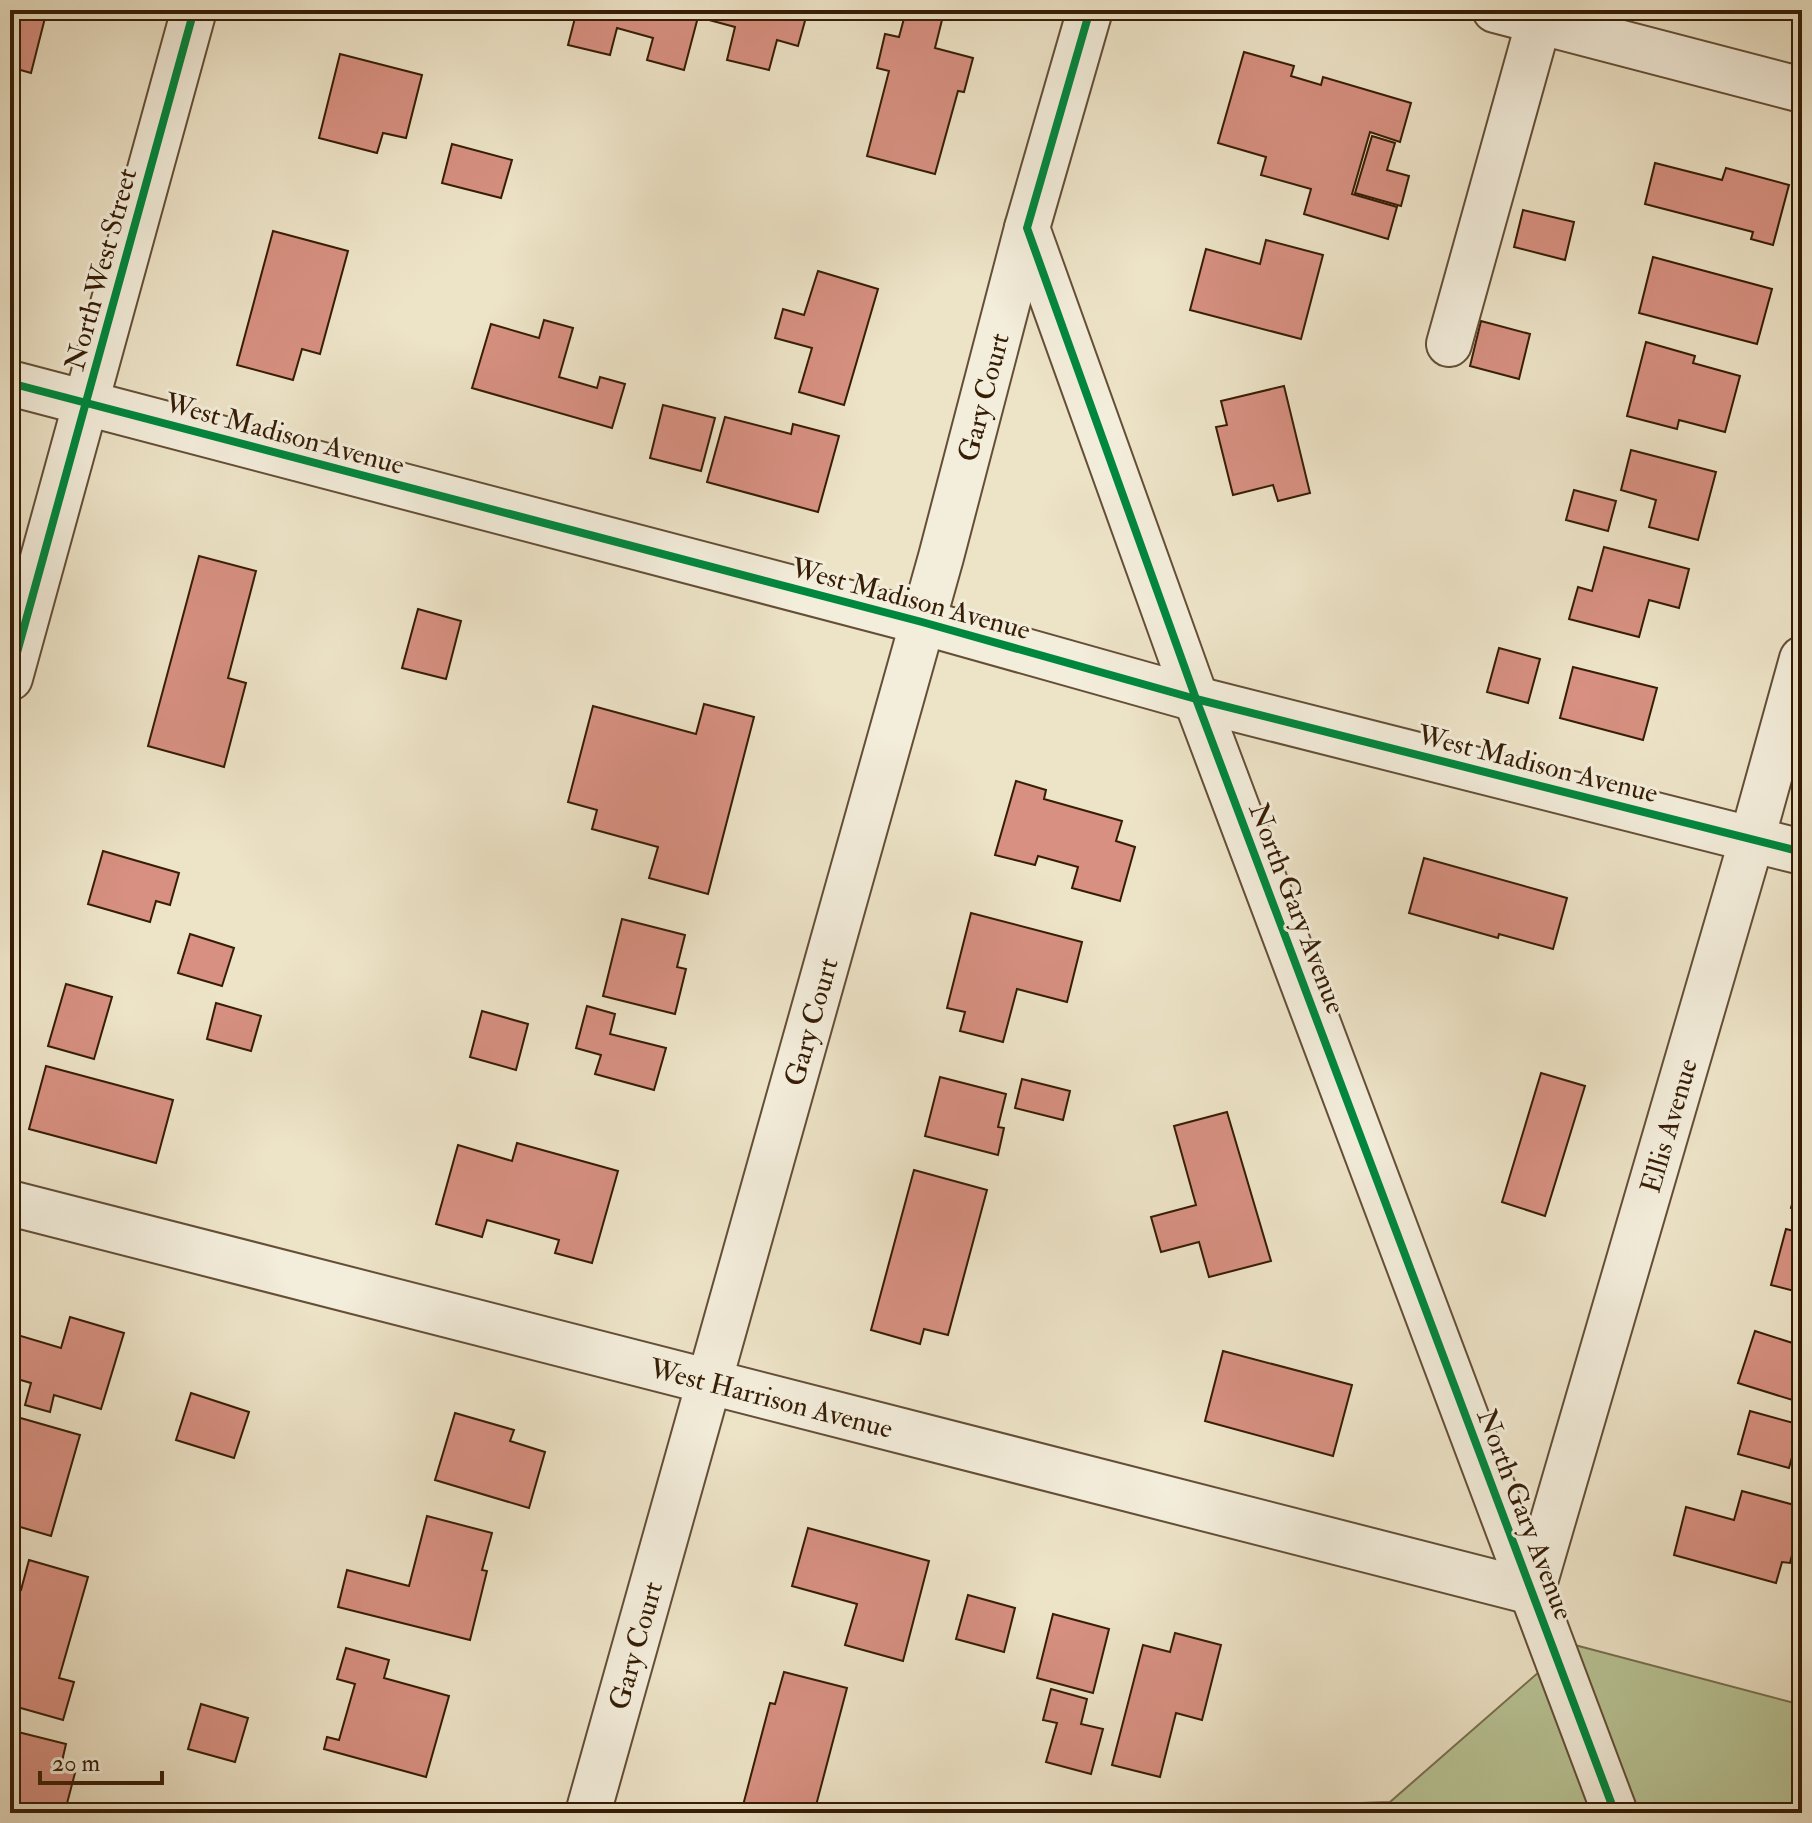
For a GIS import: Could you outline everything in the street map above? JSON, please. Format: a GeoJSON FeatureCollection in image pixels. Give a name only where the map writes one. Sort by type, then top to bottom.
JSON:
{"type":"FeatureCollection","features":[{"type":"Feature","properties":{"kind":"street","name":"North West Street"},"geometry":{"type":"LineString","coordinates":[[10,678],[194,10]]}},
{"type":"Feature","properties":{"kind":"street"},"geometry":{"type":"LineString","coordinates":[[1027,228],[1090,10]]}},
{"type":"Feature","properties":{"kind":"street"},"geometry":{"type":"LineString","coordinates":[[1495,10],[1802,90]]}},
{"type":"Feature","properties":{"kind":"street"},"geometry":{"type":"LineString","coordinates":[[1449,344],[1539,21]]}},
{"type":"Feature","properties":{"kind":"street","name":"Gary Court"},"geometry":{"type":"LineString","coordinates":[[588,1813],[922,622],[1027,228]]}},
{"type":"Feature","properties":{"kind":"street","name":"North Gary Avenue"},"geometry":{"type":"LineString","coordinates":[[1027,228],[1196,699],[1615,1813]]}},
{"type":"Feature","properties":{"kind":"street","name":"West Madison Avenue"},"geometry":{"type":"LineString","coordinates":[[10,383],[922,622],[1196,699],[1802,852]]}},
{"type":"Feature","properties":{"kind":"street","name":"Ellis Avenue"},"geometry":{"type":"LineString","coordinates":[[1532,1592],[1802,659]]}},
{"type":"Feature","properties":{"kind":"street","name":"West Harrison Avenue"},"geometry":{"type":"LineString","coordinates":[[10,1203],[1532,1592]]}},
{"type":"Feature","properties":{"kind":"green space"},"geometry":{"type":"Polygon","coordinates":[[[1571,1644],[1802,1705],[1802,1813],[1293,1813],[1302,1805],[1390,1802],[1571,1644]]]}},
{"type":"Feature","properties":{"kind":"building"},"geometry":{"type":"Polygon","coordinates":[[[10,10],[47,10],[31,73],[10,67],[10,10]]]}},
{"type":"Feature","properties":{"kind":"building"},"geometry":{"type":"Polygon","coordinates":[[[577,10],[808,10],[798,46],[777,40],[769,70],[727,60],[735,27],[698,17],[684,70],[647,60],[653,38],[617,28],[610,55],[568,45],[577,10]]]}},
{"type":"Feature","properties":{"kind":"building"},"geometry":{"type":"Polygon","coordinates":[[[906,11],[942,20],[935,48],[973,58],[964,92],[958,91],[935,174],[867,156],[889,71],[877,68],[885,34],[899,37],[906,11]]]}},
{"type":"Feature","properties":{"kind":"building"},"geometry":{"type":"Polygon","coordinates":[[[1244,52],[1294,66],[1291,76],[1321,85],[1323,77],[1411,103],[1400,142],[1370,132],[1352,194],[1397,207],[1388,239],[1304,214],[1311,189],[1261,175],[1266,157],[1218,143],[1244,52]]]}},
{"type":"Feature","properties":{"kind":"building"},"geometry":{"type":"Polygon","coordinates":[[[340,54],[422,75],[406,138],[383,133],[377,153],[319,138],[340,54]]]}},
{"type":"Feature","properties":{"kind":"building"},"geometry":{"type":"Polygon","coordinates":[[[1372,136],[1395,143],[1387,170],[1409,176],[1401,206],[1355,193],[1372,136]]]}},
{"type":"Feature","properties":{"kind":"building"},"geometry":{"type":"Polygon","coordinates":[[[452,144],[512,160],[501,198],[442,183],[452,144]]]}},
{"type":"Feature","properties":{"kind":"building"},"geometry":{"type":"Polygon","coordinates":[[[1655,163],[1722,180],[1726,168],[1789,185],[1773,245],[1751,239],[1753,232],[1645,204],[1655,163]]]}},
{"type":"Feature","properties":{"kind":"building"},"geometry":{"type":"Polygon","coordinates":[[[1523,210],[1574,222],[1565,260],[1514,247],[1523,210]]]}},
{"type":"Feature","properties":{"kind":"building"},"geometry":{"type":"Polygon","coordinates":[[[273,231],[348,251],[320,354],[302,349],[293,380],[237,365],[273,231]]]}},
{"type":"Feature","properties":{"kind":"building"},"geometry":{"type":"Polygon","coordinates":[[[1266,240],[1323,255],[1301,339],[1190,310],[1206,249],[1260,264],[1266,240]]]}},
{"type":"Feature","properties":{"kind":"building"},"geometry":{"type":"Polygon","coordinates":[[[1653,257],[1772,289],[1757,344],[1639,313],[1653,257]]]}},
{"type":"Feature","properties":{"kind":"building"},"geometry":{"type":"Polygon","coordinates":[[[818,271],[878,289],[844,405],[799,392],[812,348],[775,338],[783,309],[804,315],[818,271]]]}},
{"type":"Feature","properties":{"kind":"building"},"geometry":{"type":"Polygon","coordinates":[[[544,320],[573,328],[559,377],[597,388],[600,377],[625,384],[612,428],[472,388],[491,324],[539,338],[544,320]]]}},
{"type":"Feature","properties":{"kind":"building"},"geometry":{"type":"Polygon","coordinates":[[[1481,321],[1530,334],[1519,379],[1470,366],[1481,321]]]}},
{"type":"Feature","properties":{"kind":"building"},"geometry":{"type":"Polygon","coordinates":[[[1646,342],[1695,356],[1693,363],[1740,376],[1725,432],[1679,420],[1677,429],[1627,416],[1646,342]]]}},
{"type":"Feature","properties":{"kind":"building"},"geometry":{"type":"Polygon","coordinates":[[[1284,386],[1310,493],[1278,501],[1273,485],[1233,495],[1216,427],[1227,425],[1221,401],[1284,386]]]}},
{"type":"Feature","properties":{"kind":"building"},"geometry":{"type":"Polygon","coordinates":[[[663,405],[715,418],[701,471],[650,458],[663,405]]]}},
{"type":"Feature","properties":{"kind":"building"},"geometry":{"type":"Polygon","coordinates":[[[725,417],[791,434],[793,424],[839,436],[818,512],[707,482],[725,417]]]}},
{"type":"Feature","properties":{"kind":"building"},"geometry":{"type":"Polygon","coordinates":[[[1631,450],[1716,472],[1698,540],[1649,527],[1656,500],[1621,490],[1631,450]]]}},
{"type":"Feature","properties":{"kind":"building"},"geometry":{"type":"Polygon","coordinates":[[[1574,490],[1616,501],[1608,531],[1566,520],[1574,490]]]}},
{"type":"Feature","properties":{"kind":"building"},"geometry":{"type":"Polygon","coordinates":[[[1604,547],[1689,569],[1679,608],[1649,600],[1639,637],[1569,619],[1578,587],[1592,591],[1604,547]]]}},
{"type":"Feature","properties":{"kind":"building"},"geometry":{"type":"Polygon","coordinates":[[[199,556],[256,571],[228,678],[246,683],[224,767],[148,746],[199,556]]]}},
{"type":"Feature","properties":{"kind":"building"},"geometry":{"type":"Polygon","coordinates":[[[418,609],[461,621],[446,679],[402,668],[418,609]]]}},
{"type":"Feature","properties":{"kind":"building"},"geometry":{"type":"Polygon","coordinates":[[[1499,648],[1540,659],[1528,703],[1487,692],[1499,648]]]}},
{"type":"Feature","properties":{"kind":"building"},"geometry":{"type":"Polygon","coordinates":[[[1573,667],[1657,688],[1643,740],[1560,718],[1573,667]]]}},
{"type":"Feature","properties":{"kind":"building"},"geometry":{"type":"Polygon","coordinates":[[[704,704],[754,717],[708,894],[649,878],[658,847],[592,829],[597,810],[568,802],[593,706],[696,734],[704,704]]]}},
{"type":"Feature","properties":{"kind":"building"},"geometry":{"type":"Polygon","coordinates":[[[1016,781],[1046,790],[1044,799],[1122,821],[1116,841],[1135,847],[1120,901],[1072,888],[1078,867],[1038,856],[1035,865],[995,855],[1016,781]]]}},
{"type":"Feature","properties":{"kind":"building"},"geometry":{"type":"Polygon","coordinates":[[[103,851],[179,873],[170,905],[156,901],[150,922],[88,904],[103,851]]]}},
{"type":"Feature","properties":{"kind":"building"},"geometry":{"type":"Polygon","coordinates":[[[1424,858],[1567,898],[1553,949],[1499,934],[1498,938],[1409,913],[1424,858]]]}},
{"type":"Feature","properties":{"kind":"building"},"geometry":{"type":"Polygon","coordinates":[[[971,913],[1082,942],[1067,1002],[1017,989],[1003,1042],[960,1031],[965,1012],[947,1008],[971,913]]]}},
{"type":"Feature","properties":{"kind":"building"},"geometry":{"type":"Polygon","coordinates":[[[622,919],[685,935],[677,967],[686,969],[675,1014],[603,996],[622,919]]]}},
{"type":"Feature","properties":{"kind":"building"},"geometry":{"type":"Polygon","coordinates":[[[190,934],[234,948],[222,986],[178,973],[190,934]]]}},
{"type":"Feature","properties":{"kind":"building"},"geometry":{"type":"Polygon","coordinates":[[[66,984],[112,997],[94,1059],[48,1046],[66,984]]]}},
{"type":"Feature","properties":{"kind":"building"},"geometry":{"type":"Polygon","coordinates":[[[216,1003],[261,1016],[251,1051],[207,1039],[216,1003]]]}},
{"type":"Feature","properties":{"kind":"building"},"geometry":{"type":"Polygon","coordinates":[[[587,1006],[615,1014],[610,1034],[666,1048],[654,1090],[595,1074],[601,1055],[576,1048],[587,1006]]]}},
{"type":"Feature","properties":{"kind":"building"},"geometry":{"type":"Polygon","coordinates":[[[482,1011],[528,1024],[516,1070],[470,1057],[482,1011]]]}},
{"type":"Feature","properties":{"kind":"building"},"geometry":{"type":"Polygon","coordinates":[[[46,1066],[173,1100],[156,1163],[29,1129],[46,1066]]]}},
{"type":"Feature","properties":{"kind":"building"},"geometry":{"type":"Polygon","coordinates":[[[1541,1073],[1585,1086],[1545,1216],[1502,1202],[1541,1073]]]}},
{"type":"Feature","properties":{"kind":"building"},"geometry":{"type":"Polygon","coordinates":[[[940,1077],[1006,1094],[998,1127],[1004,1128],[998,1155],[925,1136],[940,1077]]]}},
{"type":"Feature","properties":{"kind":"building"},"geometry":{"type":"Polygon","coordinates":[[[1022,1079],[1070,1091],[1063,1120],[1015,1108],[1022,1079]]]}},
{"type":"Feature","properties":{"kind":"building"},"geometry":{"type":"Polygon","coordinates":[[[1227,1112],[1271,1261],[1209,1277],[1199,1242],[1161,1252],[1151,1217],[1196,1205],[1174,1126],[1227,1112]]]}},
{"type":"Feature","properties":{"kind":"building"},"geometry":{"type":"Polygon","coordinates":[[[517,1143],[618,1171],[592,1263],[555,1253],[559,1240],[487,1220],[482,1237],[436,1224],[458,1145],[512,1161],[517,1143]]]}},
{"type":"Feature","properties":{"kind":"building"},"geometry":{"type":"Polygon","coordinates":[[[914,1170],[987,1190],[948,1335],[924,1329],[920,1344],[871,1330],[914,1170]]]}},
{"type":"Feature","properties":{"kind":"building"},"geometry":{"type":"Polygon","coordinates":[[[1802,1171],[1802,1212],[1791,1208],[1802,1171]]]}},
{"type":"Feature","properties":{"kind":"building"},"geometry":{"type":"Polygon","coordinates":[[[1786,1229],[1802,1233],[1802,1293],[1771,1285],[1786,1229]]]}},
{"type":"Feature","properties":{"kind":"building"},"geometry":{"type":"Polygon","coordinates":[[[70,1317],[124,1333],[101,1409],[54,1395],[50,1412],[25,1405],[31,1383],[10,1377],[11,1333],[61,1348],[70,1317]]]}},
{"type":"Feature","properties":{"kind":"building"},"geometry":{"type":"Polygon","coordinates":[[[1755,1331],[1802,1346],[1802,1403],[1738,1383],[1755,1331]]]}},
{"type":"Feature","properties":{"kind":"building"},"geometry":{"type":"Polygon","coordinates":[[[1223,1351],[1352,1385],[1333,1456],[1205,1421],[1223,1351]]]}},
{"type":"Feature","properties":{"kind":"building"},"geometry":{"type":"Polygon","coordinates":[[[191,1393],[249,1412],[234,1458],[176,1440],[191,1393]]]}},
{"type":"Feature","properties":{"kind":"building"},"geometry":{"type":"Polygon","coordinates":[[[1750,1411],[1801,1425],[1789,1468],[1738,1454],[1750,1411]]]}},
{"type":"Feature","properties":{"kind":"building"},"geometry":{"type":"Polygon","coordinates":[[[455,1413],[514,1430],[510,1441],[545,1452],[529,1508],[435,1480],[455,1413]]]}},
{"type":"Feature","properties":{"kind":"building"},"geometry":{"type":"Polygon","coordinates":[[[10,1415],[80,1435],[51,1536],[10,1524],[10,1415]]]}},
{"type":"Feature","properties":{"kind":"building"},"geometry":{"type":"Polygon","coordinates":[[[1742,1491],[1802,1507],[1790,1563],[1782,1562],[1776,1583],[1674,1555],[1686,1507],[1734,1520],[1742,1491]]]}},
{"type":"Feature","properties":{"kind":"building"},"geometry":{"type":"Polygon","coordinates":[[[427,1516],[492,1533],[482,1570],[487,1571],[470,1640],[338,1607],[347,1570],[409,1586],[427,1516]]]}},
{"type":"Feature","properties":{"kind":"building"},"geometry":{"type":"Polygon","coordinates":[[[808,1528],[929,1561],[903,1661],[845,1645],[857,1604],[792,1586],[808,1528]]]}},
{"type":"Feature","properties":{"kind":"building"},"geometry":{"type":"Polygon","coordinates":[[[29,1560],[88,1577],[59,1678],[74,1682],[63,1720],[10,1705],[10,1587],[21,1590],[29,1560]]]}},
{"type":"Feature","properties":{"kind":"building"},"geometry":{"type":"Polygon","coordinates":[[[968,1595],[1015,1608],[1004,1652],[956,1639],[968,1595]]]}},
{"type":"Feature","properties":{"kind":"building"},"geometry":{"type":"Polygon","coordinates":[[[1053,1614],[1109,1629],[1093,1693],[1037,1678],[1053,1614]]]}},
{"type":"Feature","properties":{"kind":"building"},"geometry":{"type":"Polygon","coordinates":[[[1175,1633],[1221,1645],[1202,1720],[1176,1713],[1160,1777],[1112,1765],[1143,1645],[1170,1652],[1175,1633]]]}},
{"type":"Feature","properties":{"kind":"building"},"geometry":{"type":"Polygon","coordinates":[[[346,1648],[389,1660],[384,1678],[449,1696],[426,1777],[324,1749],[327,1737],[339,1740],[355,1684],[337,1679],[346,1648]]]}},
{"type":"Feature","properties":{"kind":"building"},"geometry":{"type":"Polygon","coordinates":[[[784,1672],[847,1688],[814,1813],[741,1813],[770,1703],[775,1704],[784,1672]]]}},
{"type":"Feature","properties":{"kind":"building"},"geometry":{"type":"Polygon","coordinates":[[[1051,1689],[1087,1699],[1081,1724],[1103,1729],[1091,1774],[1046,1762],[1057,1723],[1043,1720],[1051,1689]]]}},
{"type":"Feature","properties":{"kind":"building"},"geometry":{"type":"Polygon","coordinates":[[[201,1704],[248,1718],[235,1762],[188,1749],[201,1704]]]}},
{"type":"Feature","properties":{"kind":"building"},"geometry":{"type":"Polygon","coordinates":[[[10,1730],[66,1744],[60,1770],[75,1773],[65,1811],[34,1803],[31,1813],[10,1813],[10,1730]]]}},
{"type":"Feature","properties":{"kind":"cycle path"},"geometry":{"type":"LineString","coordinates":[[10,678],[194,10]]}},
{"type":"Feature","properties":{"kind":"cycle path"},"geometry":{"type":"LineString","coordinates":[[1090,10],[1027,228],[1196,699],[1615,1813]]}},
{"type":"Feature","properties":{"kind":"cycle path"},"geometry":{"type":"LineString","coordinates":[[10,383],[922,622],[1196,699],[1802,852]]}}]}
